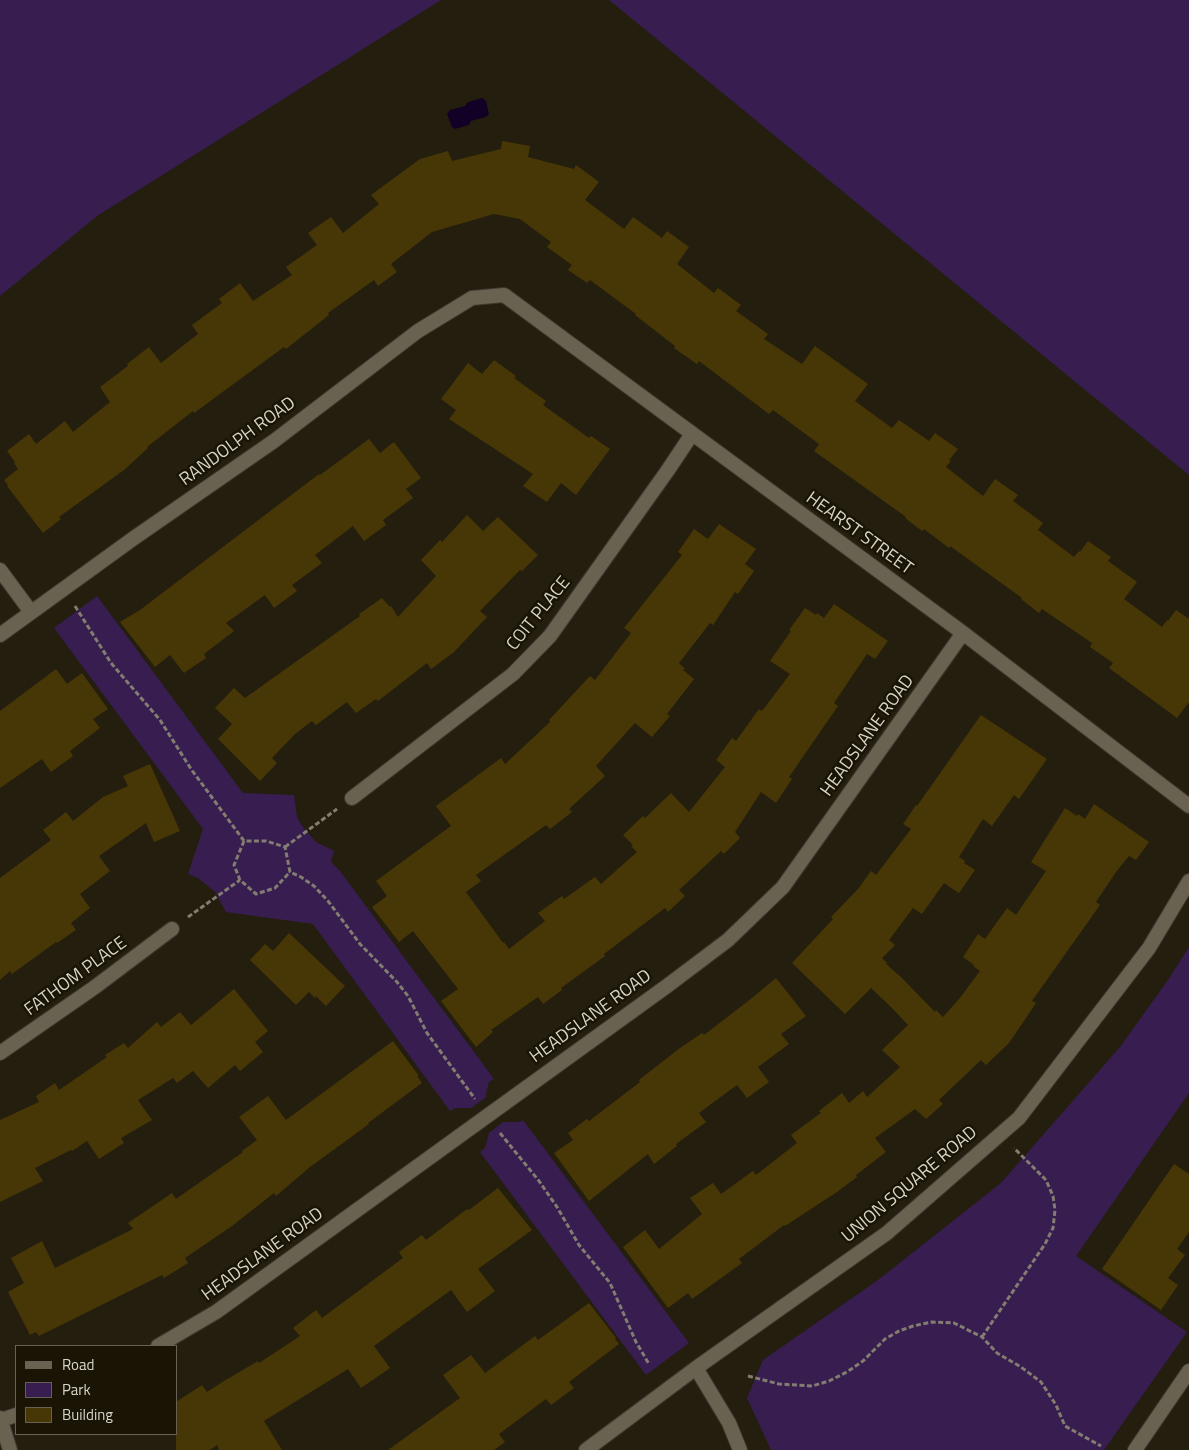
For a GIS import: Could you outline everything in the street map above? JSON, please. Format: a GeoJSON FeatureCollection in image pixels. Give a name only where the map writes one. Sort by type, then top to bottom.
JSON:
{"type":"FeatureCollection","features":[{"type":"Feature","properties":{"kind":"street","name":"HEARST STREET"},"geometry":{"type":"LineString","coordinates":[[504,295],[963,633],[1189,806]]}},
{"type":"Feature","properties":{"kind":"street","name":"RANDOLPH ROAD"},"geometry":{"type":"LineString","coordinates":[[0,635],[274,441],[418,331],[472,298],[504,295]]}},
{"type":"Feature","properties":{"kind":"street","name":"COIT PLACE"},"geometry":{"type":"LineString","coordinates":[[352,798],[513,674],[550,636],[663,478],[692,434]]}},
{"type":"Feature","properties":{"kind":"street"},"geometry":{"type":"LineString","coordinates":[[0,570],[32,612]]}},
{"type":"Feature","properties":{"kind":"street","name":"HEADSLANE ROAD"},"geometry":{"type":"LineString","coordinates":[[160,1345],[216,1312],[728,940],[783,887],[963,633]]}},
{"type":"Feature","properties":{"kind":"street","name":"UNION SQUARE ROAD"},"geometry":{"type":"LineString","coordinates":[[586,1450],[696,1368],[887,1233],[1019,1118],[1149,948],[1189,881]]}},
{"type":"Feature","properties":{"kind":"street","name":"FATHOM PLACE"},"geometry":{"type":"LineString","coordinates":[[0,1053],[95,987],[172,929]]}},
{"type":"Feature","properties":{"kind":"street"},"geometry":{"type":"LineString","coordinates":[[696,1368],[729,1423],[740,1450]]}},
{"type":"Feature","properties":{"kind":"street"},"geometry":{"type":"LineString","coordinates":[[1135,1450],[1189,1371]]}},
{"type":"Feature","properties":{"kind":"street"},"geometry":{"type":"LineString","coordinates":[[10,1450],[0,1419],[15,1415]]}},
{"type":"Feature","properties":{"kind":"path"},"geometry":{"type":"LineString","coordinates":[[63,589],[110,662],[160,720],[192,769],[244,841]]}},
{"type":"Feature","properties":{"kind":"path"},"geometry":{"type":"LineString","coordinates":[[285,847],[352,798]]}},
{"type":"Feature","properties":{"kind":"path"},"geometry":{"type":"LineString","coordinates":[[244,841],[266,841],[285,847]]}},
{"type":"Feature","properties":{"kind":"path"},"geometry":{"type":"LineString","coordinates":[[244,841],[234,865],[240,880],[256,894],[275,888],[290,872]]}},
{"type":"Feature","properties":{"kind":"path"},"geometry":{"type":"LineString","coordinates":[[285,847],[290,872]]}},
{"type":"Feature","properties":{"kind":"path"},"geometry":{"type":"LineString","coordinates":[[290,872],[314,886],[328,901],[360,944],[397,982],[408,996],[427,1033],[476,1102]]}},
{"type":"Feature","properties":{"kind":"path"},"geometry":{"type":"LineString","coordinates":[[172,929],[240,880]]}},
{"type":"Feature","properties":{"kind":"path"},"geometry":{"type":"LineString","coordinates":[[498,1130],[539,1181],[579,1245],[610,1283],[636,1342],[649,1364]]}},
{"type":"Feature","properties":{"kind":"path"},"geometry":{"type":"LineString","coordinates":[[982,1337],[1045,1244],[1053,1228],[1055,1210],[1053,1196],[1046,1180],[1000,1135]]}},
{"type":"Feature","properties":{"kind":"path"},"geometry":{"type":"LineString","coordinates":[[748,1376],[779,1384],[812,1386],[847,1372],[863,1361],[885,1339],[899,1331],[932,1322],[954,1323],[982,1337],[997,1353],[1021,1367],[1041,1382],[1056,1405],[1065,1426],[1101,1446]]}},
{"type":"Feature","properties":{"kind":"green space"},"geometry":{"type":"Polygon","coordinates":[[[0,0],[441,0],[97,216],[0,296],[0,0]]]}},
{"type":"Feature","properties":{"kind":"green space"},"geometry":{"type":"Polygon","coordinates":[[[609,0],[1189,0],[1189,475],[609,0]]]}},
{"type":"Feature","properties":{"kind":"green space"},"geometry":{"type":"Polygon","coordinates":[[[97,596],[243,793],[294,795],[297,817],[302,826],[316,842],[334,851],[331,862],[340,871],[494,1079],[489,1082],[485,1098],[471,1108],[455,1108],[450,1111],[313,924],[226,912],[215,892],[198,878],[188,874],[203,829],[54,628],[97,596]]]}},
{"type":"Feature","properties":{"kind":"green space"},"geometry":{"type":"Polygon","coordinates":[[[1189,947],[1189,1093],[1076,1256],[1187,1332],[1104,1450],[771,1450],[747,1398],[763,1360],[878,1280],[1001,1183],[1120,1047],[1189,947]]]}},
{"type":"Feature","properties":{"kind":"green space"},"geometry":{"type":"Polygon","coordinates":[[[523,1120],[689,1343],[646,1375],[480,1152],[485,1148],[489,1133],[503,1122],[520,1122],[523,1120]]]}},
{"type":"Feature","properties":{"kind":"shaded area"},"geometry":{"type":"Polygon","coordinates":[[[482,98],[486,101],[489,114],[486,117],[471,121],[469,125],[455,129],[452,127],[447,114],[450,110],[465,106],[468,102],[482,98]]]}},
{"type":"Feature","properties":{"kind":"building"},"geometry":{"type":"Polygon","coordinates":[[[502,141],[530,146],[528,157],[574,169],[576,165],[599,182],[585,200],[624,229],[633,217],[662,238],[667,231],[689,247],[677,264],[714,293],[718,288],[741,305],[736,311],[768,334],[764,339],[802,364],[815,346],[868,384],[855,401],[892,428],[899,420],[929,441],[935,433],[958,449],[946,467],[983,496],[995,479],[1018,495],[1013,501],[1043,523],[1038,530],[1074,557],[1088,541],[1111,557],[1108,561],[1137,582],[1124,599],[1162,627],[1176,610],[1189,619],[1189,702],[1177,718],[1109,668],[1113,663],[1090,647],[1092,643],[1042,609],[1039,613],[1022,598],[950,546],[949,548],[924,529],[922,531],[906,517],[814,451],[819,444],[773,410],[769,414],[699,361],[697,364],[674,348],[675,346],[636,314],[590,280],[587,283],[568,270],[572,265],[547,247],[551,242],[520,219],[494,214],[432,232],[391,264],[397,272],[378,286],[374,280],[328,313],[329,315],[286,349],[284,347],[194,413],[193,411],[147,447],[124,470],[59,517],[61,519],[43,533],[4,480],[18,469],[7,451],[29,434],[36,444],[65,421],[73,432],[110,402],[100,387],[128,366],[127,364],[149,347],[161,363],[198,334],[192,325],[222,303],[219,299],[240,283],[253,301],[292,275],[286,267],[317,245],[308,233],[331,217],[343,233],[379,204],[371,195],[420,159],[448,151],[452,161],[501,149],[502,141]]]}},
{"type":"Feature","properties":{"kind":"building"},"geometry":{"type":"Polygon","coordinates":[[[494,360],[516,376],[514,378],[546,401],[543,405],[589,438],[591,436],[610,449],[576,495],[561,483],[547,502],[523,486],[533,474],[449,419],[456,410],[441,399],[468,363],[482,374],[494,360]]]}},
{"type":"Feature","properties":{"kind":"building"},"geometry":{"type":"Polygon","coordinates":[[[369,439],[380,453],[394,442],[421,478],[406,489],[413,498],[383,520],[386,525],[364,541],[353,526],[315,555],[322,563],[292,585],[297,591],[274,608],[265,595],[226,623],[234,631],[204,654],[206,658],[184,673],[170,655],[155,667],[120,622],[140,610],[319,474],[369,439]]]}},
{"type":"Feature","properties":{"kind":"building"},"geometry":{"type":"Polygon","coordinates":[[[467,515],[483,531],[498,517],[538,555],[522,571],[520,570],[480,611],[487,617],[454,652],[431,669],[427,663],[378,701],[376,699],[356,713],[347,702],[316,725],[312,721],[295,734],[272,758],[277,763],[260,781],[218,739],[232,724],[215,708],[234,688],[245,698],[360,616],[359,614],[382,598],[391,606],[398,617],[436,576],[421,560],[440,540],[442,542],[467,515]]]}},
{"type":"Feature","properties":{"kind":"building"},"geometry":{"type":"Polygon","coordinates":[[[719,524],[756,549],[745,564],[754,571],[738,594],[735,592],[713,625],[710,623],[679,663],[685,669],[683,670],[694,679],[667,714],[670,716],[652,737],[635,723],[596,766],[605,776],[569,809],[572,812],[550,829],[546,825],[476,875],[481,881],[466,892],[509,949],[545,921],[538,913],[562,896],[564,899],[595,877],[601,884],[637,852],[623,835],[643,816],[645,818],[671,793],[689,812],[725,767],[716,760],[732,738],[736,741],[759,709],[762,711],[790,674],[770,661],[805,608],[824,618],[834,604],[888,641],[875,659],[867,654],[834,703],[838,706],[789,777],[792,779],[776,803],[761,792],[735,832],[740,838],[724,854],[721,851],[679,890],[685,896],[668,912],[665,908],[604,954],[605,956],[561,988],[562,990],[543,1004],[538,997],[491,1030],[493,1032],[476,1047],[441,1001],[458,989],[413,931],[399,942],[372,907],[387,896],[376,881],[451,826],[436,806],[501,758],[505,764],[550,722],[549,720],[590,676],[595,680],[631,633],[624,628],[682,555],[678,552],[694,529],[708,539],[719,524]]]}},
{"type":"Feature","properties":{"kind":"building"},"geometry":{"type":"Polygon","coordinates":[[[56,669],[67,684],[82,673],[108,709],[93,719],[100,728],[70,751],[73,756],[51,772],[42,759],[0,788],[0,711],[56,669]]]}},
{"type":"Feature","properties":{"kind":"building"},"geometry":{"type":"Polygon","coordinates":[[[981,715],[1047,759],[1019,799],[1014,795],[992,826],[983,819],[959,857],[965,861],[964,863],[975,870],[959,893],[944,883],[922,914],[913,908],[889,940],[895,945],[882,958],[935,1012],[936,1010],[943,1017],[980,971],[963,957],[978,934],[985,939],[1007,908],[1016,915],[1046,871],[1031,862],[1065,808],[1085,819],[1094,804],[1149,842],[1136,860],[1129,856],[1116,872],[1096,902],[1100,905],[1032,1001],[1036,1003],[1009,1043],[986,1065],[981,1060],[939,1100],[943,1104],[926,1119],[915,1109],[875,1138],[886,1152],[856,1175],[857,1177],[837,1192],[784,1225],[739,1259],[742,1263],[692,1299],[688,1293],[668,1308],[623,1247],[645,1230],[659,1249],[702,1214],[690,1198],[713,1183],[721,1194],[753,1171],[756,1175],[797,1143],[791,1135],[821,1113],[819,1111],[842,1093],[849,1103],[863,1091],[867,1097],[900,1067],[882,1050],[908,1025],[892,1008],[871,988],[845,1014],[792,963],[833,919],[831,917],[858,889],[871,871],[876,875],[911,829],[903,824],[981,715]]]}},
{"type":"Feature","properties":{"kind":"building"},"geometry":{"type":"Polygon","coordinates":[[[150,764],[180,831],[154,842],[146,823],[99,856],[110,871],[80,894],[90,908],[71,923],[76,930],[12,974],[10,971],[0,980],[0,878],[51,840],[43,830],[66,812],[73,821],[103,797],[128,786],[123,776],[150,764]]]}},
{"type":"Feature","properties":{"kind":"building"},"geometry":{"type":"Polygon","coordinates":[[[289,933],[345,986],[326,1006],[309,992],[296,1005],[250,960],[265,944],[273,951],[289,933]]]}},
{"type":"Feature","properties":{"kind":"building"},"geometry":{"type":"Polygon","coordinates":[[[776,978],[806,1016],[781,1034],[789,1044],[758,1067],[769,1082],[747,1098],[737,1085],[699,1113],[706,1122],[676,1144],[677,1146],[654,1164],[648,1154],[589,1201],[554,1153],[573,1140],[568,1133],[587,1119],[589,1121],[680,1048],[702,1033],[704,1035],[776,978]]]}},
{"type":"Feature","properties":{"kind":"building"},"geometry":{"type":"Polygon","coordinates":[[[234,989],[268,1031],[255,1042],[263,1052],[240,1071],[235,1065],[208,1088],[193,1071],[177,1083],[173,1078],[138,1100],[152,1120],[121,1138],[124,1143],[99,1159],[87,1141],[72,1151],[35,1168],[43,1181],[0,1202],[0,1120],[39,1102],[36,1096],[55,1083],[59,1090],[124,1043],[128,1048],[157,1022],[161,1027],[180,1012],[191,1025],[234,989]]]}},
{"type":"Feature","properties":{"kind":"building"},"geometry":{"type":"Polygon","coordinates":[[[393,1041],[419,1076],[417,1076],[422,1083],[310,1167],[276,1196],[274,1193],[232,1226],[185,1258],[188,1263],[164,1278],[162,1275],[39,1336],[36,1332],[30,1335],[8,1292],[24,1283],[11,1258],[42,1241],[55,1268],[133,1229],[128,1223],[172,1193],[176,1199],[257,1140],[239,1117],[268,1096],[286,1120],[393,1041]]]}},
{"type":"Feature","properties":{"kind":"building"},"geometry":{"type":"Polygon","coordinates":[[[1174,1164],[1189,1174],[1189,1232],[1177,1249],[1185,1255],[1168,1278],[1178,1285],[1161,1310],[1102,1269],[1174,1164]]]}},
{"type":"Feature","properties":{"kind":"building"},"geometry":{"type":"Polygon","coordinates":[[[498,1188],[532,1230],[478,1269],[495,1291],[467,1312],[451,1290],[374,1346],[390,1368],[361,1388],[348,1369],[264,1421],[282,1450],[219,1450],[217,1445],[210,1450],[176,1450],[178,1401],[202,1385],[207,1392],[258,1361],[259,1363],[300,1336],[293,1328],[316,1310],[322,1318],[403,1258],[399,1252],[422,1235],[426,1240],[467,1209],[469,1210],[498,1188]]]}},
{"type":"Feature","properties":{"kind":"building"},"geometry":{"type":"Polygon","coordinates":[[[589,1303],[619,1344],[569,1382],[574,1388],[551,1405],[546,1399],[499,1434],[505,1442],[494,1450],[388,1450],[460,1398],[443,1375],[471,1355],[485,1373],[535,1336],[538,1340],[589,1303]]]}}]}
